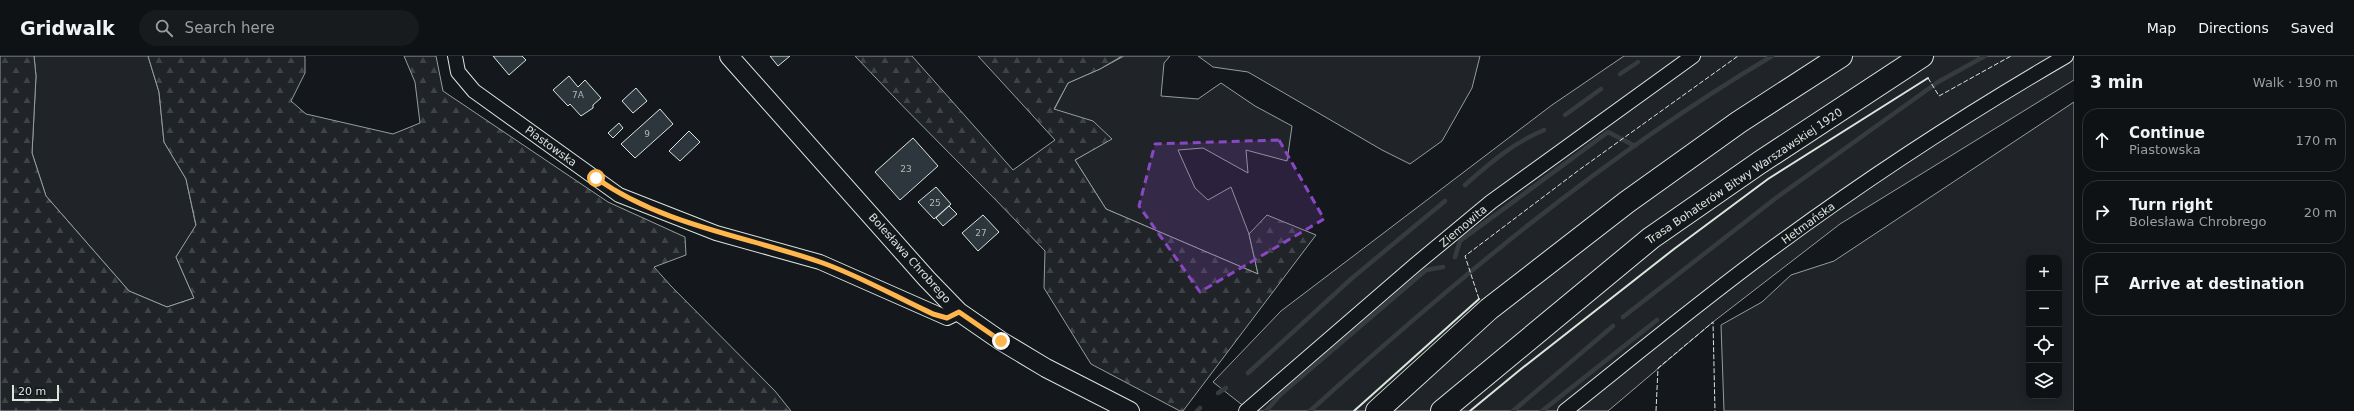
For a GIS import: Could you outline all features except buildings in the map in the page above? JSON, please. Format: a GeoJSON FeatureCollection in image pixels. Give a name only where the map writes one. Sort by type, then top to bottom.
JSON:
{"type":"FeatureCollection","features":[{"type":"Feature","properties":{"kind":"highway"},"geometry":{"type":"LineString","coordinates":[[1377,411],[1489,308],[1627,202],[1739,122],[1841,56]]}},
{"type":"Feature","properties":{"kind":"highway","name":"Trasa Bohaterów Bitwy Warszawskiej 1920"},"geometry":{"type":"LineString","coordinates":[[1442,411],[1651,238],[1758,163],[1922,56]]}},
{"type":"Feature","properties":{"kind":"street","name":"Piastowska"},"geometry":{"type":"LineString","coordinates":[[455,56],[458,72],[474,91],[619,195],[716,232],[820,262],[947,318],[959,312]]}},
{"type":"Feature","properties":{"kind":"street","name":"Bolesława Chrobrego"},"geometry":{"type":"LineString","coordinates":[[729,56],[927,279],[959,312],[1046,368],[1130,411]]}},
{"type":"Feature","properties":{"kind":"street","name":"Ziemowita"},"geometry":{"type":"LineString","coordinates":[[1246,411],[1415,265],[1491,202],[1692,56]]}},
{"type":"Feature","properties":{"kind":"street","name":"Hetmańska"},"geometry":{"type":"LineString","coordinates":[[1565,411],[1715,292],[1821,213],[1943,130],[2066,56]]}},
{"type":"Feature","properties":{"kind":"highlighted area"},"geometry":{"type":"Polygon","coordinates":[[[1279,140],[1324,219],[1200,292],[1139,206],[1155,144],[1279,140]]]}},
{"type":"Feature","properties":{"kind":"green space"},"geometry":{"type":"Polygon","coordinates":[[[0,56],[34,56],[36,76],[32,153],[46,196],[129,291],[167,307],[194,298],[176,257],[196,225],[186,179],[164,142],[159,92],[148,56],[305,56],[305,73],[291,101],[306,114],[393,134],[420,123],[415,82],[404,56],[436,56],[443,91],[608,202],[685,237],[686,255],[654,267],[775,391],[791,411],[0,411],[0,56]]]}},
{"type":"Feature","properties":{"kind":"green space"},"geometry":{"type":"Polygon","coordinates":[[[34,56],[148,56],[159,92],[164,142],[186,179],[196,226],[176,257],[194,298],[167,307],[129,291],[46,196],[32,153],[36,76],[34,56]]]}},
{"type":"Feature","properties":{"kind":"green space"},"geometry":{"type":"Polygon","coordinates":[[[855,56],[912,56],[1013,170],[1055,140],[978,56],[1122,56],[1100,69],[1068,83],[1054,109],[1093,121],[1112,139],[1075,160],[1106,209],[1258,274],[1249,234],[1267,215],[1316,235],[1183,411],[1180,411],[1091,364],[1044,288],[1045,251],[855,56]]]}},
{"type":"Feature","properties":{"kind":"green space"},"geometry":{"type":"Polygon","coordinates":[[[1124,56],[1170,56],[1164,63],[1161,96],[1198,99],[1221,83],[1255,106],[1292,126],[1287,161],[1246,150],[1248,173],[1203,148],[1178,150],[1195,188],[1208,200],[1231,187],[1249,234],[1258,274],[1106,209],[1075,160],[1111,139],[1054,110],[1068,83],[1100,69],[1124,56]]]}},
{"type":"Feature","properties":{"kind":"green space"},"geometry":{"type":"Polygon","coordinates":[[[1198,56],[1480,56],[1472,88],[1442,141],[1410,164],[1382,150],[1248,72],[1213,67],[1198,56]]]}},
{"type":"Feature","properties":{"kind":"green space"},"geometry":{"type":"Polygon","coordinates":[[[1624,56],[2074,56],[2074,80],[1840,224],[1713,322],[1608,411],[1250,411],[1213,382],[1281,311],[1552,105],[1624,56]]]}},
{"type":"Feature","properties":{"kind":"green space"},"geometry":{"type":"Polygon","coordinates":[[[2074,102],[2074,411],[1724,411],[1721,325],[1762,302],[1791,275],[1834,261],[2074,102]]]}},
{"type":"Feature","properties":{"kind":"waterway"},"geometry":{"type":"LineString","coordinates":[[1310,411],[1419,315],[1532,222],[1650,135],[1710,94],[1772,56]]}},
{"type":"Feature","properties":{"kind":"waterway"},"geometry":{"type":"LineString","coordinates":[[1623,317],[1776,198],[1938,82],[1985,56]]}},
{"type":"Feature","properties":{"kind":"waterway"},"geometry":{"type":"LineString","coordinates":[[1620,74],[1638,62]]}},
{"type":"Feature","properties":{"kind":"waterway"},"geometry":{"type":"LineString","coordinates":[[1565,115],[1601,89]]}},
{"type":"Feature","properties":{"kind":"waterway"},"geometry":{"type":"LineString","coordinates":[[1465,185],[1512,147],[1544,130]]}},
{"type":"Feature","properties":{"kind":"waterway"},"geometry":{"type":"LineString","coordinates":[[1455,257],[1460,241],[1608,132],[1635,146]]}},
{"type":"Feature","properties":{"kind":"waterway"},"geometry":{"type":"LineString","coordinates":[[1248,373],[1351,279],[1445,201]]}},
{"type":"Feature","properties":{"kind":"waterway"},"geometry":{"type":"LineString","coordinates":[[1266,411],[1281,394],[1426,270],[1443,267]]}},
{"type":"Feature","properties":{"kind":"waterway"},"geometry":{"type":"LineString","coordinates":[[1542,411],[1657,320]]}},
{"type":"Feature","properties":{"kind":"waterway"},"geometry":{"type":"LineString","coordinates":[[1513,411],[1613,326]]}},
{"type":"Feature","properties":{"kind":"waterway"},"geometry":{"type":"LineString","coordinates":[[1218,393],[1226,388]]}},
{"type":"Feature","properties":{"kind":"waterway"},"geometry":{"type":"LineString","coordinates":[[1197,411],[1200,408]]}},
{"type":"Feature","properties":{"kind":"fence"},"geometry":{"type":"LineString","coordinates":[[1479,299],[1465,256],[1579,170],[1738,56]]}},
{"type":"Feature","properties":{"kind":"fence"},"geometry":{"type":"LineString","coordinates":[[1928,78],[1939,96],[2011,56]]}},
{"type":"Feature","properties":{"kind":"fence"},"geometry":{"type":"LineString","coordinates":[[1656,411],[1658,368],[1713,322],[1715,411]]}},
{"type":"Feature","properties":{"kind":"wall"},"geometry":{"type":"LineString","coordinates":[[1470,411],[1674,249],[1768,179],[1928,78]]}},
{"type":"Feature","properties":{"kind":"wall"},"geometry":{"type":"LineString","coordinates":[[1354,411],[1479,299]]}},
{"type":"Feature","properties":{"kind":"route"},"geometry":{"type":"LineString","coordinates":[[596,178],[619,195],[716,232],[820,262],[933,314],[947,318],[959,312],[1001,341]]}}]}
